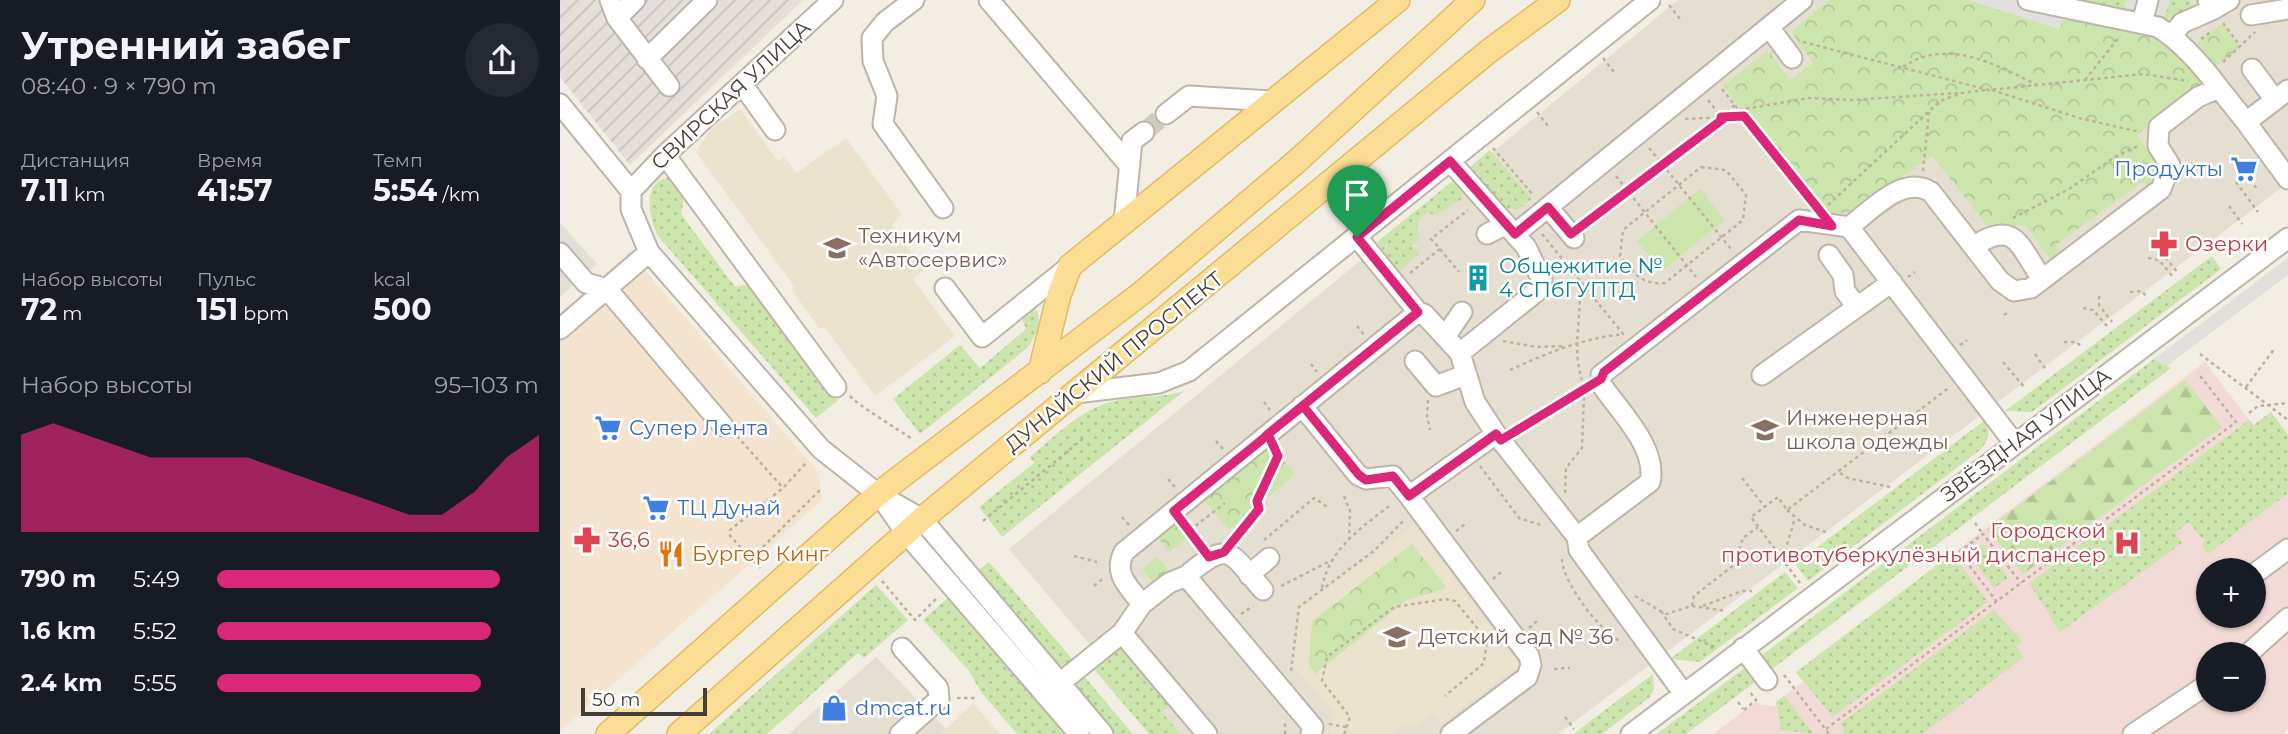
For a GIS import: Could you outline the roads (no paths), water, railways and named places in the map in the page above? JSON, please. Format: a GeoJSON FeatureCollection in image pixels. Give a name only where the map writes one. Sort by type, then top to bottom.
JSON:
{"type":"FeatureCollection","features":[{"type":"Feature","properties":{"kind":"main road"},"geometry":{"type":"LineString","coordinates":[[1040,372],[1059,295],[1070,266],[1398,0]]}},
{"type":"Feature","properties":{"kind":"main road","name":"ДУНАЙСКИЙ ПРОСПЕКТ"},"geometry":{"type":"LineString","coordinates":[[608,734],[878,494],[1143,292],[1296,162],[1473,0]]}},
{"type":"Feature","properties":{"kind":"main road","name":"ДУНАЙСКИЙ ПРОСПЕКТ"},"geometry":{"type":"LineString","coordinates":[[679,734],[914,526],[1489,51],[1558,0]]}},
{"type":"Feature","properties":{"kind":"street"},"geometry":{"type":"LineString","coordinates":[[635,0],[614,9],[668,86]]}},
{"type":"Feature","properties":{"kind":"street"},"geometry":{"type":"LineString","coordinates":[[647,59],[708,0]]}},
{"type":"Feature","properties":{"kind":"street"},"geometry":{"type":"LineString","coordinates":[[915,0],[885,22],[872,38],[873,61],[887,96],[883,124],[943,208]]}},
{"type":"Feature","properties":{"kind":"street"},"geometry":{"type":"LineString","coordinates":[[989,0],[1129,165]]}},
{"type":"Feature","properties":{"kind":"street"},"geometry":{"type":"LineString","coordinates":[[1487,234],[1510,229],[1547,208],[1802,0]]}},
{"type":"Feature","properties":{"kind":"street"},"geometry":{"type":"LineString","coordinates":[[2028,0],[2134,25],[2158,27],[2172,36],[2246,122],[2288,179]]}},
{"type":"Feature","properties":{"kind":"street"},"geometry":{"type":"LineString","coordinates":[[2134,25],[2148,0]]}},
{"type":"Feature","properties":{"kind":"street"},"geometry":{"type":"LineString","coordinates":[[1076,393],[1159,383],[1189,371],[1450,161],[1658,1]]}},
{"type":"Feature","properties":{"kind":"street","name":"СВИРСКАЯ УЛИЦА"},"geometry":{"type":"LineString","coordinates":[[631,191],[665,155],[825,3]]}},
{"type":"Feature","properties":{"kind":"street"},"geometry":{"type":"LineString","coordinates":[[2172,36],[2182,23],[2216,3]]}},
{"type":"Feature","properties":{"kind":"street"},"geometry":{"type":"LineString","coordinates":[[2251,15],[2288,9]]}},
{"type":"Feature","properties":{"kind":"street"},"geometry":{"type":"LineString","coordinates":[[1769,27],[1794,49]]}},
{"type":"Feature","properties":{"kind":"street"},"geometry":{"type":"LineString","coordinates":[[2246,122],[2282,95],[2252,69]]}},
{"type":"Feature","properties":{"kind":"street"},"geometry":{"type":"LineString","coordinates":[[742,84],[775,130]]}},
{"type":"Feature","properties":{"kind":"street"},"geometry":{"type":"LineString","coordinates":[[1849,226],[1904,187],[1921,185],[1982,241],[2000,281],[2014,291],[2031,288],[2161,189],[2170,165],[2152,138],[2159,127],[2198,97],[2218,88]]}},
{"type":"Feature","properties":{"kind":"street"},"geometry":{"type":"LineString","coordinates":[[1166,114],[1189,96],[1273,101]]}},
{"type":"Feature","properties":{"kind":"street"},"geometry":{"type":"LineString","coordinates":[[560,104],[631,191],[631,209],[649,252],[821,449],[914,526],[1053,689],[1103,734]]}},
{"type":"Feature","properties":{"kind":"street"},"geometry":{"type":"LineString","coordinates":[[1124,222],[1132,141],[1144,132]]}},
{"type":"Feature","properties":{"kind":"street"},"geometry":{"type":"LineString","coordinates":[[665,155],[836,387]]}},
{"type":"Feature","properties":{"kind":"street"},"geometry":{"type":"LineString","coordinates":[[1450,161],[1535,261],[1542,280],[1536,292],[1460,353]]}},
{"type":"Feature","properties":{"kind":"street"},"geometry":{"type":"LineString","coordinates":[[1547,208],[1573,236]]}},
{"type":"Feature","properties":{"kind":"street"},"geometry":{"type":"LineString","coordinates":[[1570,542],[1650,482],[1652,475],[1646,448],[1592,384],[1630,338],[1794,214],[1849,226],[2015,444]]}},
{"type":"Feature","properties":{"kind":"street"},"geometry":{"type":"LineString","coordinates":[[1982,241],[2004,233],[2013,238],[2042,279]]}},
{"type":"Feature","properties":{"kind":"street"},"geometry":{"type":"LineString","coordinates":[[1357,237],[1418,312],[1424,314],[1460,353],[1475,402],[1570,542],[1684,694]]}},
{"type":"Feature","properties":{"kind":"street","name":"ЗВЁЗДНАЯ УЛИЦА"},"geometry":{"type":"LineString","coordinates":[[1631,734],[2288,238]]}},
{"type":"Feature","properties":{"kind":"street"},"geometry":{"type":"LineString","coordinates":[[560,329],[649,252]]}},
{"type":"Feature","properties":{"kind":"street"},"geometry":{"type":"LineString","coordinates":[[1829,255],[1843,275],[1845,291],[1857,307]]}},
{"type":"Feature","properties":{"kind":"street"},"geometry":{"type":"LineString","coordinates":[[561,257],[586,283],[607,289],[723,426]]}},
{"type":"Feature","properties":{"kind":"street"},"geometry":{"type":"LineString","coordinates":[[945,288],[982,337],[1070,266]]}},
{"type":"Feature","properties":{"kind":"street"},"geometry":{"type":"LineString","coordinates":[[1762,375],[1892,282]]}},
{"type":"Feature","properties":{"kind":"street"},"geometry":{"type":"LineString","coordinates":[[1142,604],[1120,575],[1120,560],[1124,552],[1418,312]]}},
{"type":"Feature","properties":{"kind":"street"},"geometry":{"type":"LineString","coordinates":[[1444,337],[1462,312]]}},
{"type":"Feature","properties":{"kind":"street"},"geometry":{"type":"LineString","coordinates":[[1415,361],[1436,386],[1465,375]]}},
{"type":"Feature","properties":{"kind":"street"},"geometry":{"type":"LineString","coordinates":[[1303,406],[1345,446],[1359,475],[1366,480],[1393,476],[1529,656],[1531,664],[1527,677],[1451,734]]}},
{"type":"Feature","properties":{"kind":"street"},"geometry":{"type":"LineString","coordinates":[[1412,500],[1469,452],[1498,437]]}},
{"type":"Feature","properties":{"kind":"street"},"geometry":{"type":"LineString","coordinates":[[2266,565],[2288,549]]}},
{"type":"Feature","properties":{"kind":"street"},"geometry":{"type":"LineString","coordinates":[[1249,575],[1264,551]]}},
{"type":"Feature","properties":{"kind":"street"},"geometry":{"type":"LineString","coordinates":[[1053,689],[1122,633],[1142,604],[1169,583],[1186,576],[1217,555],[1236,559],[1263,590]]}},
{"type":"Feature","properties":{"kind":"street"},"geometry":{"type":"LineString","coordinates":[[1186,576],[1313,727],[1311,734]]}},
{"type":"Feature","properties":{"kind":"street"},"geometry":{"type":"LineString","coordinates":[[2261,642],[2288,618]]}},
{"type":"Feature","properties":{"kind":"street"},"geometry":{"type":"LineString","coordinates":[[1122,633],[1207,734]]}},
{"type":"Feature","properties":{"kind":"street"},"geometry":{"type":"LineString","coordinates":[[900,734],[939,699],[938,688],[902,648]]}},
{"type":"Feature","properties":{"kind":"street"},"geometry":{"type":"LineString","coordinates":[[1739,651],[1774,675]]}},
{"type":"Feature","properties":{"kind":"street"},"geometry":{"type":"LineString","coordinates":[[1053,689],[1079,734]]}},
{"type":"Feature","properties":{"kind":"street"},"geometry":{"type":"LineString","coordinates":[[2133,734],[2196,692]]}},
{"type":"Feature","properties":{"kind":"tunnel"},"geometry":{"type":"LineString","coordinates":[[1144,132],[1166,114]]}},
{"type":"Feature","properties":{"kind":"place","name":"Продукты"},"geometry":{"type":"Point","coordinates":[2244,169]}},
{"type":"Feature","properties":{"kind":"place","name":"Озерки"},"geometry":{"type":"Point","coordinates":[2164,244]}},
{"type":"Feature","properties":{"kind":"place","name":"Техникум «Автосервис»"},"geometry":{"type":"Point","coordinates":[837,248]}},
{"type":"Feature","properties":{"kind":"place","name":"Общежитие № 4 СПбГУПТД"},"geometry":{"type":"Point","coordinates":[1478,278]}},
{"type":"Feature","properties":{"kind":"place","name":"Супер Лента"},"geometry":{"type":"Point","coordinates":[608,428]}},
{"type":"Feature","properties":{"kind":"place","name":"Инженерная школа одежды"},"geometry":{"type":"Point","coordinates":[1765,430]}},
{"type":"Feature","properties":{"kind":"place","name":"ТЦ Дунай"},"geometry":{"type":"Point","coordinates":[656,508]}},
{"type":"Feature","properties":{"kind":"place","name":"36,6"},"geometry":{"type":"Point","coordinates":[587,540]}},
{"type":"Feature","properties":{"kind":"place","name":"Городской противотуберкулёзный диспансер"},"geometry":{"type":"Point","coordinates":[2127,543]}},
{"type":"Feature","properties":{"kind":"place","name":"Бургер Кинг"},"geometry":{"type":"Point","coordinates":[671,554]}},
{"type":"Feature","properties":{"kind":"place","name":"Детский сад № 36"},"geometry":{"type":"Point","coordinates":[1397,637]}},
{"type":"Feature","properties":{"kind":"place","name":"dmcat.ru"},"geometry":{"type":"Point","coordinates":[834,708]}}]}
